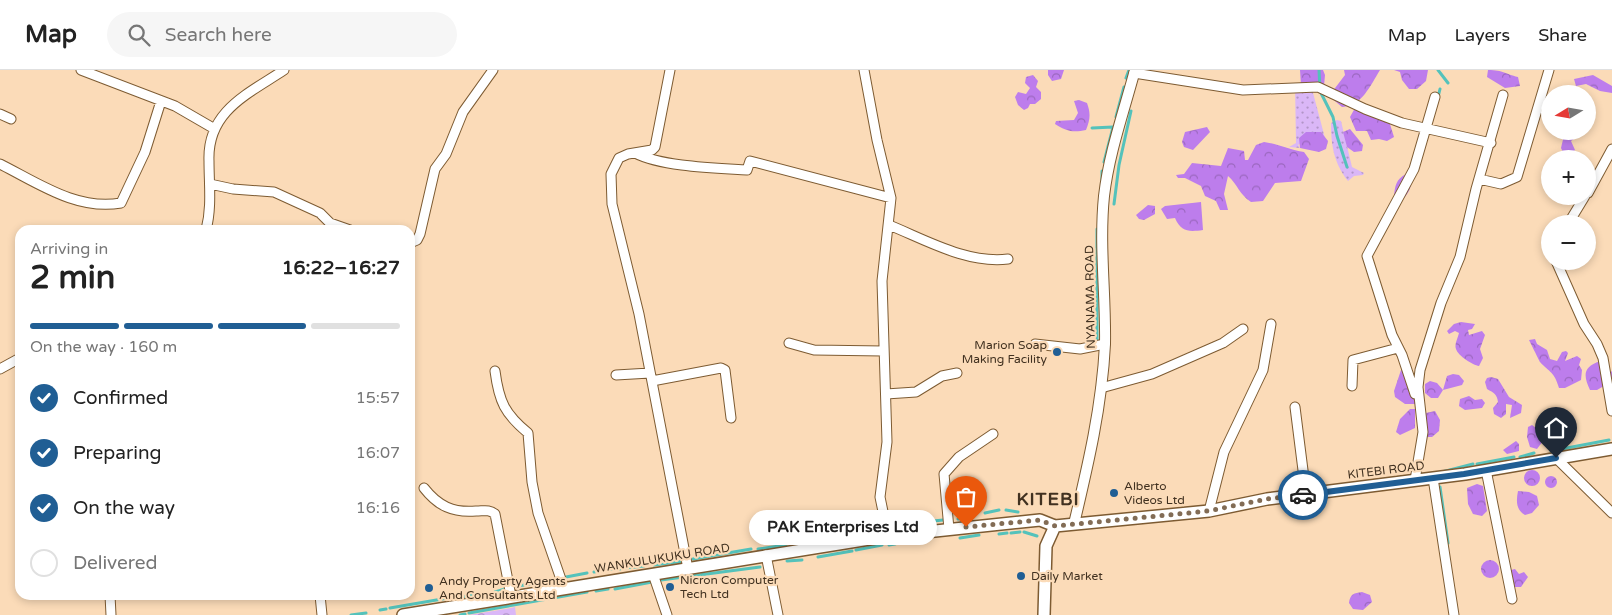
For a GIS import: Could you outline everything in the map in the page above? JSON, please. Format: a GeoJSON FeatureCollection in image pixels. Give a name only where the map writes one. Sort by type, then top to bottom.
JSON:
{"type":"FeatureCollection","features":[{"type":"Feature","properties":{"kind":"main road","name":"KITEBI ROAD"},"geometry":{"type":"LineString","coordinates":[[1074,524],[1208,511],[1267,499],[1433,478],[1612,449]]}},
{"type":"Feature","properties":{"kind":"main road","name":"WANKULUKUKU ROAD"},"geometry":{"type":"LineString","coordinates":[[404,615],[888,536],[1040,520],[1055,526],[1074,524]]}},
{"type":"Feature","properties":{"kind":"main road"},"geometry":{"type":"LineString","coordinates":[[1044,615],[1043,597],[1046,546],[1055,526]]}},
{"type":"Feature","properties":{"kind":"street"},"geometry":{"type":"LineString","coordinates":[[81,70],[161,101],[214,128]]}},
{"type":"Feature","properties":{"kind":"street"},"geometry":{"type":"LineString","coordinates":[[206,225],[210,184],[209,153],[214,128],[249,90],[284,70]]}},
{"type":"Feature","properties":{"kind":"street"},"geometry":{"type":"LineString","coordinates":[[415,241],[420,234],[432,178],[451,144],[459,119],[493,70]]}},
{"type":"Feature","properties":{"kind":"street"},"geometry":{"type":"LineString","coordinates":[[670,70],[655,147],[652,150],[619,158],[615,163],[610,190],[616,223],[639,314],[688,568]]}},
{"type":"Feature","properties":{"kind":"street"},"geometry":{"type":"LineString","coordinates":[[864,70],[877,140],[891,198],[882,281],[887,442],[880,497],[888,536]]}},
{"type":"Feature","properties":{"kind":"street"},"geometry":{"type":"LineString","coordinates":[[1479,179],[1501,184],[1517,177],[1549,70]]}},
{"type":"Feature","properties":{"kind":"street"},"geometry":{"type":"LineString","coordinates":[[1135,72],[1243,90],[1318,87],[1365,109],[1402,123],[1491,143]]}},
{"type":"Feature","properties":{"kind":"street","name":"NYANAMA ROAD"},"geometry":{"type":"LineString","coordinates":[[1074,524],[1097,424],[1105,344],[1102,257],[1105,194],[1119,128],[1135,72]]}},
{"type":"Feature","properties":{"kind":"street"},"geometry":{"type":"LineString","coordinates":[[1415,480],[1423,432],[1418,387],[1420,370],[1441,303],[1460,257],[1479,179],[1491,143],[1503,95]]}},
{"type":"Feature","properties":{"kind":"street"},"geometry":{"type":"LineString","coordinates":[[1419,406],[1367,256],[1414,169],[1435,97]]}},
{"type":"Feature","properties":{"kind":"street"},"geometry":{"type":"LineString","coordinates":[[0,164],[81,203],[104,206],[121,203],[145,152],[161,101]]}},
{"type":"Feature","properties":{"kind":"street"},"geometry":{"type":"LineString","coordinates":[[0,114],[11,118]]}},
{"type":"Feature","properties":{"kind":"street"},"geometry":{"type":"LineString","coordinates":[[1596,178],[1612,149]]}},
{"type":"Feature","properties":{"kind":"street"},"geometry":{"type":"LineString","coordinates":[[634,153],[646,158],[715,168],[747,170],[750,161],[891,198]]}},
{"type":"Feature","properties":{"kind":"street"},"geometry":{"type":"LineString","coordinates":[[210,184],[233,189],[274,192],[320,213],[328,225]]}},
{"type":"Feature","properties":{"kind":"street"},"geometry":{"type":"LineString","coordinates":[[889,225],[941,248],[991,261],[1008,259]]}},
{"type":"Feature","properties":{"kind":"street"},"geometry":{"type":"LineString","coordinates":[[1560,270],[1581,319],[1597,344],[1602,358],[1612,411]]}},
{"type":"Feature","properties":{"kind":"street"},"geometry":{"type":"LineString","coordinates":[[1208,511],[1224,452],[1263,370],[1271,324]]}},
{"type":"Feature","properties":{"kind":"street"},"geometry":{"type":"LineString","coordinates":[[1100,388],[1152,374],[1223,343],[1243,329]]}},
{"type":"Feature","properties":{"kind":"street"},"geometry":{"type":"LineString","coordinates":[[788,343],[814,350],[883,351]]}},
{"type":"Feature","properties":{"kind":"street"},"geometry":{"type":"LineString","coordinates":[[1035,344],[1080,349],[1105,344]]}},
{"type":"Feature","properties":{"kind":"street"},"geometry":{"type":"LineString","coordinates":[[1352,386],[1353,360],[1398,348]]}},
{"type":"Feature","properties":{"kind":"street"},"geometry":{"type":"LineString","coordinates":[[0,369],[15,361]]}},
{"type":"Feature","properties":{"kind":"street"},"geometry":{"type":"LineString","coordinates":[[616,375],[651,377],[721,368],[725,370],[731,418]]}},
{"type":"Feature","properties":{"kind":"street"},"geometry":{"type":"LineString","coordinates":[[494,372],[506,411],[516,424],[528,433],[532,482],[538,513],[564,588]]}},
{"type":"Feature","properties":{"kind":"street"},"geometry":{"type":"LineString","coordinates":[[886,394],[916,392],[942,376],[957,373]]}},
{"type":"Feature","properties":{"kind":"street"},"geometry":{"type":"LineString","coordinates":[[1295,407],[1306,494]]}},
{"type":"Feature","properties":{"kind":"street"},"geometry":{"type":"LineString","coordinates":[[949,529],[944,474],[958,457],[993,434]]}},
{"type":"Feature","properties":{"kind":"street"},"geometry":{"type":"LineString","coordinates":[[1556,458],[1612,513]]}},
{"type":"Feature","properties":{"kind":"street"},"geometry":{"type":"LineString","coordinates":[[1486,470],[1512,599]]}},
{"type":"Feature","properties":{"kind":"street"},"geometry":{"type":"LineString","coordinates":[[1433,478],[1454,615]]}},
{"type":"Feature","properties":{"kind":"street"},"geometry":{"type":"LineString","coordinates":[[424,488],[435,501],[450,509],[469,512],[488,510],[495,514],[512,596]]}},
{"type":"Feature","properties":{"kind":"street"},"geometry":{"type":"LineString","coordinates":[[766,555],[778,615]]}},
{"type":"Feature","properties":{"kind":"street"},"geometry":{"type":"LineString","coordinates":[[653,574],[667,615]]}},
{"type":"Feature","properties":{"kind":"street"},"geometry":{"type":"LineString","coordinates":[[110,600],[111,615]]}},
{"type":"Feature","properties":{"kind":"street"},"geometry":{"type":"LineString","coordinates":[[320,600],[322,615]]}},
{"type":"Feature","properties":{"kind":"green space"},"geometry":{"type":"Polygon","coordinates":[[[1048,70],[1064,70],[1061,79],[1052,81],[1048,75],[1048,70]]]}},
{"type":"Feature","properties":{"kind":"green space"},"geometry":{"type":"Polygon","coordinates":[[[1300,70],[1323,70],[1325,75],[1324,86],[1301,85],[1300,70]]]}},
{"type":"Feature","properties":{"kind":"green space"},"geometry":{"type":"Polygon","coordinates":[[[1344,70],[1380,70],[1360,99],[1349,106],[1342,107],[1329,96],[1345,75],[1344,70]]]}},
{"type":"Feature","properties":{"kind":"green space"},"geometry":{"type":"Polygon","coordinates":[[[1394,70],[1428,70],[1426,81],[1417,89],[1409,89],[1402,80],[1400,72],[1394,70]]]}},
{"type":"Feature","properties":{"kind":"green space"},"geometry":{"type":"Polygon","coordinates":[[[1488,70],[1501,71],[1518,77],[1520,86],[1505,88],[1487,77],[1488,70]]]}},
{"type":"Feature","properties":{"kind":"green space"},"geometry":{"type":"Polygon","coordinates":[[[1033,75],[1038,81],[1036,87],[1041,92],[1041,99],[1035,104],[1030,104],[1024,110],[1018,105],[1015,97],[1018,92],[1026,94],[1030,88],[1025,83],[1026,77],[1033,75]]]}},
{"type":"Feature","properties":{"kind":"green space"},"geometry":{"type":"Polygon","coordinates":[[[1593,75],[1612,86],[1612,93],[1596,89],[1596,85],[1576,85],[1574,79],[1593,75]]]}},
{"type":"Feature","properties":{"kind":"green space"},"geometry":{"type":"Polygon","coordinates":[[[1295,84],[1312,89],[1325,138],[1321,132],[1298,145],[1300,148],[1289,147],[1296,143],[1295,84]]]}},
{"type":"Feature","properties":{"kind":"green space"},"geometry":{"type":"Polygon","coordinates":[[[1079,100],[1087,103],[1089,110],[1090,117],[1086,130],[1070,131],[1055,124],[1056,121],[1074,120],[1078,113],[1074,101],[1079,100]]]}},
{"type":"Feature","properties":{"kind":"green space"},"geometry":{"type":"Polygon","coordinates":[[[1355,108],[1389,121],[1394,137],[1387,141],[1371,140],[1367,131],[1356,131],[1350,117],[1355,108]]]}},
{"type":"Feature","properties":{"kind":"green space"},"geometry":{"type":"Polygon","coordinates":[[[1337,120],[1341,121],[1352,167],[1364,173],[1363,175],[1354,176],[1348,181],[1339,168],[1333,147],[1331,123],[1337,120]]]}},
{"type":"Feature","properties":{"kind":"green space"},"geometry":{"type":"Polygon","coordinates":[[[1207,127],[1210,132],[1193,150],[1184,147],[1182,142],[1185,132],[1207,127]]]}},
{"type":"Feature","properties":{"kind":"green space"},"geometry":{"type":"Polygon","coordinates":[[[1350,129],[1363,145],[1362,151],[1354,152],[1347,147],[1343,132],[1350,129]]]}},
{"type":"Feature","properties":{"kind":"green space"},"geometry":{"type":"Polygon","coordinates":[[[1306,132],[1321,132],[1328,141],[1326,149],[1319,152],[1300,148],[1299,138],[1306,132]]]}},
{"type":"Feature","properties":{"kind":"green space"},"geometry":{"type":"Polygon","coordinates":[[[1563,140],[1572,140],[1571,141],[1575,150],[1562,150],[1563,140]]]}},
{"type":"Feature","properties":{"kind":"green space"},"geometry":{"type":"Polygon","coordinates":[[[1264,142],[1304,152],[1309,159],[1301,181],[1275,183],[1263,201],[1251,202],[1228,176],[1224,194],[1228,210],[1220,210],[1216,201],[1205,196],[1201,186],[1185,178],[1178,178],[1176,175],[1184,174],[1192,163],[1221,166],[1228,148],[1244,151],[1245,160],[1248,160],[1256,145],[1264,142]]]}},
{"type":"Feature","properties":{"kind":"green space"},"geometry":{"type":"Polygon","coordinates":[[[1406,174],[1412,175],[1411,183],[1408,193],[1400,201],[1394,196],[1395,189],[1398,181],[1406,174]]]}},
{"type":"Feature","properties":{"kind":"green space"},"geometry":{"type":"Polygon","coordinates":[[[1201,202],[1203,230],[1186,230],[1177,223],[1175,218],[1167,219],[1161,209],[1165,206],[1201,202]]]}},
{"type":"Feature","properties":{"kind":"green space"},"geometry":{"type":"Polygon","coordinates":[[[1148,205],[1155,206],[1155,214],[1144,220],[1139,219],[1136,215],[1148,205]]]}},
{"type":"Feature","properties":{"kind":"green space"},"geometry":{"type":"Polygon","coordinates":[[[1461,322],[1475,324],[1472,329],[1468,330],[1469,335],[1482,331],[1485,335],[1480,349],[1483,358],[1479,366],[1466,360],[1457,352],[1455,345],[1459,333],[1455,331],[1449,334],[1447,331],[1454,324],[1461,322]]]}},
{"type":"Feature","properties":{"kind":"green space"},"geometry":{"type":"Polygon","coordinates":[[[1535,339],[1537,344],[1547,350],[1550,359],[1557,361],[1562,352],[1566,351],[1568,353],[1565,361],[1577,356],[1581,359],[1579,365],[1582,370],[1581,380],[1565,388],[1559,388],[1553,375],[1540,362],[1529,340],[1535,339]]]}},
{"type":"Feature","properties":{"kind":"green space"},"geometry":{"type":"Polygon","coordinates":[[[1600,361],[1608,366],[1610,373],[1612,371],[1612,390],[1609,383],[1597,390],[1590,390],[1586,372],[1590,366],[1600,361]]]}},
{"type":"Feature","properties":{"kind":"green space"},"geometry":{"type":"Polygon","coordinates":[[[1401,370],[1405,371],[1421,398],[1415,404],[1405,404],[1395,397],[1394,391],[1401,370]]]}},
{"type":"Feature","properties":{"kind":"green space"},"geometry":{"type":"Polygon","coordinates":[[[1459,375],[1464,381],[1462,385],[1443,390],[1447,376],[1459,375]]]}},
{"type":"Feature","properties":{"kind":"green space"},"geometry":{"type":"Polygon","coordinates":[[[1487,378],[1498,379],[1509,397],[1522,405],[1521,413],[1510,418],[1512,405],[1506,404],[1506,414],[1501,418],[1494,414],[1493,408],[1498,399],[1495,394],[1487,389],[1485,382],[1487,378]]]}},
{"type":"Feature","properties":{"kind":"green space"},"geometry":{"type":"Polygon","coordinates":[[[1430,381],[1437,383],[1443,390],[1438,398],[1431,398],[1425,393],[1425,384],[1430,381]]]}},
{"type":"Feature","properties":{"kind":"green space"},"geometry":{"type":"Polygon","coordinates":[[[1469,396],[1475,400],[1482,399],[1485,403],[1482,408],[1465,410],[1459,406],[1460,399],[1469,396]]]}},
{"type":"Feature","properties":{"kind":"green space"},"geometry":{"type":"Polygon","coordinates":[[[1410,409],[1415,409],[1415,428],[1400,435],[1396,432],[1400,419],[1410,409]]]}},
{"type":"Feature","properties":{"kind":"green space"},"geometry":{"type":"Polygon","coordinates":[[[1435,411],[1440,420],[1439,431],[1432,437],[1425,437],[1420,425],[1426,413],[1435,411]]]}},
{"type":"Feature","properties":{"kind":"green space"},"geometry":{"type":"Polygon","coordinates":[[[1532,425],[1536,428],[1536,433],[1541,434],[1543,441],[1537,449],[1530,447],[1527,437],[1528,427],[1532,425]]]}},
{"type":"Feature","properties":{"kind":"green space"},"geometry":{"type":"Polygon","coordinates":[[[1516,441],[1519,444],[1519,451],[1507,454],[1503,450],[1516,441]]]}},
{"type":"Feature","properties":{"kind":"green space"},"geometry":{"type":"Polygon","coordinates":[[[1529,470],[1535,470],[1540,475],[1538,484],[1529,486],[1524,481],[1524,475],[1529,470]]]}},
{"type":"Feature","properties":{"kind":"green space"},"geometry":{"type":"Polygon","coordinates":[[[1549,476],[1553,476],[1557,482],[1553,488],[1549,488],[1545,484],[1545,480],[1549,476]]]}},
{"type":"Feature","properties":{"kind":"green space"},"geometry":{"type":"Polygon","coordinates":[[[1477,484],[1483,486],[1487,511],[1482,516],[1473,514],[1468,504],[1467,488],[1477,484]]]}},
{"type":"Feature","properties":{"kind":"green space"},"geometry":{"type":"Polygon","coordinates":[[[1518,491],[1529,492],[1537,496],[1539,505],[1532,513],[1525,515],[1518,508],[1518,491]]]}},
{"type":"Feature","properties":{"kind":"green space"},"geometry":{"type":"Polygon","coordinates":[[[1490,560],[1496,563],[1499,569],[1496,575],[1490,578],[1484,575],[1481,569],[1484,563],[1490,560]]]}},
{"type":"Feature","properties":{"kind":"green space"},"geometry":{"type":"Polygon","coordinates":[[[1515,569],[1519,574],[1524,572],[1528,577],[1521,587],[1508,584],[1511,570],[1515,569]]]}},
{"type":"Feature","properties":{"kind":"green space"},"geometry":{"type":"Polygon","coordinates":[[[1362,592],[1370,595],[1372,602],[1363,610],[1353,609],[1349,603],[1351,596],[1362,592]]]}},
{"type":"Feature","properties":{"kind":"green space"},"geometry":{"type":"Polygon","coordinates":[[[515,607],[516,615],[469,615],[511,608],[515,607]]]}},
{"type":"Feature","properties":{"kind":"waterway"},"geometry":{"type":"LineString","coordinates":[[1126,78],[1129,70]]}},
{"type":"Feature","properties":{"kind":"waterway"},"geometry":{"type":"LineString","coordinates":[[1319,70],[1320,91],[1333,117],[1347,167]]}},
{"type":"Feature","properties":{"kind":"waterway"},"geometry":{"type":"LineString","coordinates":[[1438,70],[1448,83]]}},
{"type":"Feature","properties":{"kind":"waterway"},"geometry":{"type":"LineString","coordinates":[[1116,117],[1124,87]]}},
{"type":"Feature","properties":{"kind":"waterway"},"geometry":{"type":"LineString","coordinates":[[1438,97],[1440,89]]}},
{"type":"Feature","properties":{"kind":"waterway"},"geometry":{"type":"LineString","coordinates":[[1114,204],[1119,165],[1131,111]]}},
{"type":"Feature","properties":{"kind":"waterway"},"geometry":{"type":"LineString","coordinates":[[1092,128],[1113,127],[1104,162]]}},
{"type":"Feature","properties":{"kind":"waterway"},"geometry":{"type":"LineString","coordinates":[[1102,171],[1102,180]]}},
{"type":"Feature","properties":{"kind":"waterway"},"geometry":{"type":"LineString","coordinates":[[1097,229],[1097,340]]}},
{"type":"Feature","properties":{"kind":"waterway"},"geometry":{"type":"LineString","coordinates":[[1551,451],[1609,440]]}},
{"type":"Feature","properties":{"kind":"waterway"},"geometry":{"type":"LineString","coordinates":[[1520,457],[1534,453]]}},
{"type":"Feature","properties":{"kind":"waterway"},"geometry":{"type":"LineString","coordinates":[[1477,464],[1514,457]]}},
{"type":"Feature","properties":{"kind":"waterway"},"geometry":{"type":"LineString","coordinates":[[1442,472],[1473,464]]}},
{"type":"Feature","properties":{"kind":"waterway"},"geometry":{"type":"LineString","coordinates":[[1440,487],[1448,543]]}},
{"type":"Feature","properties":{"kind":"waterway"},"geometry":{"type":"LineString","coordinates":[[985,513],[999,510]]}},
{"type":"Feature","properties":{"kind":"waterway"},"geometry":{"type":"LineString","coordinates":[[1006,510],[1018,512]]}},
{"type":"Feature","properties":{"kind":"waterway"},"geometry":{"type":"LineString","coordinates":[[958,519],[972,517]]}},
{"type":"Feature","properties":{"kind":"waterway"},"geometry":{"type":"LineString","coordinates":[[914,523],[943,520]]}},
{"type":"Feature","properties":{"kind":"waterway"},"geometry":{"type":"LineString","coordinates":[[893,526],[910,524]]}},
{"type":"Feature","properties":{"kind":"waterway"},"geometry":{"type":"LineString","coordinates":[[863,531],[884,527]]}},
{"type":"Feature","properties":{"kind":"waterway"},"geometry":{"type":"LineString","coordinates":[[1011,533],[1020,532]]}},
{"type":"Feature","properties":{"kind":"waterway"},"geometry":{"type":"LineString","coordinates":[[1024,532],[1037,536]]}},
{"type":"Feature","properties":{"kind":"waterway"},"geometry":{"type":"LineString","coordinates":[[820,539],[853,533]]}},
{"type":"Feature","properties":{"kind":"waterway"},"geometry":{"type":"LineString","coordinates":[[999,534],[1007,533]]}},
{"type":"Feature","properties":{"kind":"waterway"},"geometry":{"type":"LineString","coordinates":[[960,538],[979,535]]}},
{"type":"Feature","properties":{"kind":"waterway"},"geometry":{"type":"LineString","coordinates":[[804,542],[813,540]]}},
{"type":"Feature","properties":{"kind":"waterway"},"geometry":{"type":"LineString","coordinates":[[793,543],[799,542]]}},
{"type":"Feature","properties":{"kind":"waterway"},"geometry":{"type":"LineString","coordinates":[[889,545],[895,544]]}},
{"type":"Feature","properties":{"kind":"waterway"},"geometry":{"type":"LineString","coordinates":[[758,549],[786,545]]}},
{"type":"Feature","properties":{"kind":"waterway"},"geometry":{"type":"LineString","coordinates":[[856,550],[882,545]]}},
{"type":"Feature","properties":{"kind":"waterway"},"geometry":{"type":"LineString","coordinates":[[693,559],[751,549]]}},
{"type":"Feature","properties":{"kind":"waterway"},"geometry":{"type":"LineString","coordinates":[[818,557],[852,551]]}},
{"type":"Feature","properties":{"kind":"waterway"},"geometry":{"type":"LineString","coordinates":[[787,561],[802,560]]}},
{"type":"Feature","properties":{"kind":"waterway"},"geometry":{"type":"LineString","coordinates":[[654,565],[684,561]]}},
{"type":"Feature","properties":{"kind":"waterway"},"geometry":{"type":"LineString","coordinates":[[625,568],[644,566]]}},
{"type":"Feature","properties":{"kind":"waterway"},"geometry":{"type":"LineString","coordinates":[[661,580],[760,567]]}},
{"type":"Feature","properties":{"kind":"waterway"},"geometry":{"type":"LineString","coordinates":[[594,572],[612,569]]}},
{"type":"Feature","properties":{"kind":"waterway"},"geometry":{"type":"LineString","coordinates":[[566,577],[587,573]]}},
{"type":"Feature","properties":{"kind":"waterway"},"geometry":{"type":"LineString","coordinates":[[513,587],[557,579]]}},
{"type":"Feature","properties":{"kind":"waterway"},"geometry":{"type":"LineString","coordinates":[[615,589],[652,582]]}},
{"type":"Feature","properties":{"kind":"waterway"},"geometry":{"type":"LineString","coordinates":[[495,592],[505,589]]}},
{"type":"Feature","properties":{"kind":"waterway"},"geometry":{"type":"LineString","coordinates":[[596,591],[608,589]]}},
{"type":"Feature","properties":{"kind":"waterway"},"geometry":{"type":"LineString","coordinates":[[469,613],[587,592]]}},
{"type":"Feature","properties":{"kind":"waterway"},"geometry":{"type":"LineString","coordinates":[[461,597],[480,594]]}},
{"type":"Feature","properties":{"kind":"waterway"},"geometry":{"type":"LineString","coordinates":[[390,608],[448,598]]}},
{"type":"Feature","properties":{"kind":"waterway"},"geometry":{"type":"LineString","coordinates":[[380,610],[386,609]]}},
{"type":"Feature","properties":{"kind":"waterway"},"geometry":{"type":"LineString","coordinates":[[351,615],[366,613]]}},
{"type":"Feature","properties":{"kind":"waterway"},"geometry":{"type":"LineString","coordinates":[[460,615],[465,614]]}},
{"type":"Feature","properties":{"kind":"way so far"},"geometry":{"type":"LineString","coordinates":[[966,527],[1040,520],[1055,526],[1208,511],[1267,499],[1303,495]]}},
{"type":"Feature","properties":{"kind":"place","name":"Marion Soap Making Facility"},"geometry":{"type":"Point","coordinates":[1057,352]}},
{"type":"Feature","properties":{"kind":"place","name":"Alberto Videos Ltd"},"geometry":{"type":"Point","coordinates":[1114,493]}},
{"type":"Feature","properties":{"kind":"place","name":"PAK Enterprises Ltd"},"geometry":{"type":"Point","coordinates":[966,527]}},
{"type":"Feature","properties":{"kind":"place","name":"Daily Market"},"geometry":{"type":"Point","coordinates":[1021,576]}},
{"type":"Feature","properties":{"kind":"place","name":"Nicron Computer Tech Ltd"},"geometry":{"type":"Point","coordinates":[670,587]}},
{"type":"Feature","properties":{"kind":"place","name":"Andy Property Agents And Consultants Ltd"},"geometry":{"type":"Point","coordinates":[429,588]}},
{"type":"Feature","properties":{"kind":"district","name":"KITEBI"},"geometry":{"type":"Point","coordinates":[1048,499]}},
{"type":"Feature","properties":{"kind":"route"},"geometry":{"type":"LineString","coordinates":[[1303,495],[1464,474],[1556,458]]}}]}
